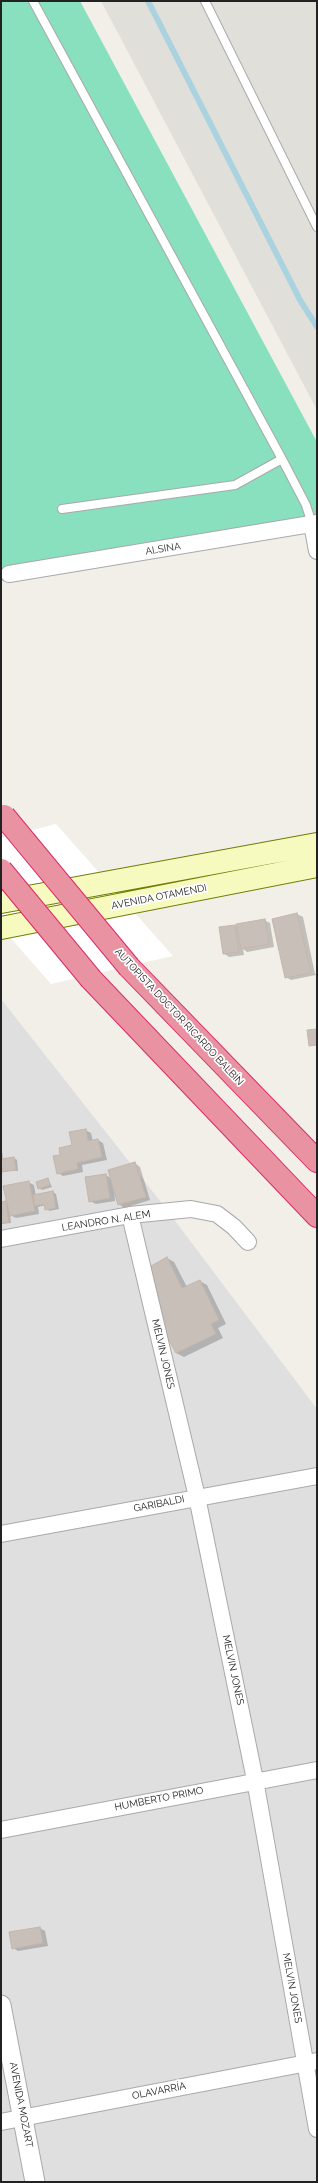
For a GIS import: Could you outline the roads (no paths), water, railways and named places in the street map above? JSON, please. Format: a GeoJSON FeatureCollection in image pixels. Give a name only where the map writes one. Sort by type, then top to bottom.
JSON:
{"type":"FeatureCollection","features":[{"type":"Feature","properties":{"kind":"highway","name":"AUTOPISTA DOCTOR RICARDO BALBÍN"},"geometry":{"type":"LineString","coordinates":[[2,814],[129,967],[317,1161]]}},
{"type":"Feature","properties":{"kind":"highway"},"geometry":{"type":"LineString","coordinates":[[1,870],[91,979],[317,1216]]}},
{"type":"Feature","properties":{"kind":"main road"},"geometry":{"type":"LineString","coordinates":[[1,902],[317,844]]}},
{"type":"Feature","properties":{"kind":"main road","name":"AVENIDA OTAMENDI"},"geometry":{"type":"LineString","coordinates":[[1,928],[317,866]]}},
{"type":"Feature","properties":{"kind":"street"},"geometry":{"type":"LineString","coordinates":[[314,523],[317,551]]}},
{"type":"Feature","properties":{"kind":"street","name":"ALSINA"},"geometry":{"type":"LineString","coordinates":[[9,574],[314,523]]}},
{"type":"Feature","properties":{"kind":"street","name":"LEANDRO N. ALEM"},"geometry":{"type":"LineString","coordinates":[[1,1239],[130,1215],[191,1209],[217,1214],[234,1227],[248,1242]]}},
{"type":"Feature","properties":{"kind":"street","name":"MELVIN JONES"},"geometry":{"type":"LineString","coordinates":[[130,1215],[197,1497],[255,1780],[311,2062],[317,2129]]}},
{"type":"Feature","properties":{"kind":"street","name":"GARIBALDI"},"geometry":{"type":"LineString","coordinates":[[1,1534],[317,1476]]}},
{"type":"Feature","properties":{"kind":"street","name":"HUMBERTO PRIMO"},"geometry":{"type":"LineString","coordinates":[[1,1830],[255,1780],[317,1770]]}},
{"type":"Feature","properties":{"kind":"street","name":"AVENIDA MOZART"},"geometry":{"type":"LineString","coordinates":[[1,2005],[24,2117],[35,2182]]}},
{"type":"Feature","properties":{"kind":"street","name":"OLAVARRÍA"},"geometry":{"type":"LineString","coordinates":[[1,2122],[311,2062]]}},
{"type":"Feature","properties":{"kind":"lane"},"geometry":{"type":"LineString","coordinates":[[34,1],[282,459],[314,523]]}},
{"type":"Feature","properties":{"kind":"lane"},"geometry":{"type":"LineString","coordinates":[[205,1],[317,227]]}},
{"type":"Feature","properties":{"kind":"lane"},"geometry":{"type":"LineString","coordinates":[[62,509],[235,485],[282,459]]}},
{"type":"Feature","properties":{"kind":"waterway"},"geometry":{"type":"LineString","coordinates":[[148,1],[300,300],[317,327]]}}]}
